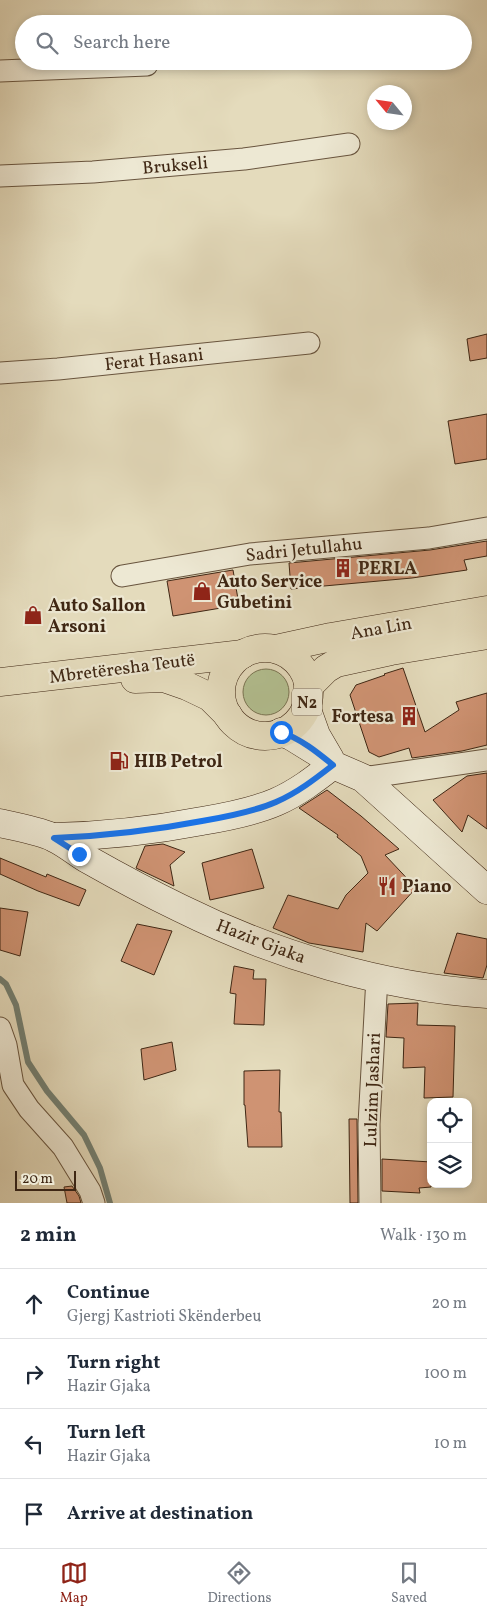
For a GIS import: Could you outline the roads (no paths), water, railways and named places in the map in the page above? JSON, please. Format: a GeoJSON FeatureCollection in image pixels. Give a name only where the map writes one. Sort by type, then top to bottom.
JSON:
{"type":"FeatureCollection","features":[{"type":"Feature","properties":{"kind":"main road","name":"Ana Lin"},"geometry":{"type":"LineString","coordinates":[[276,649],[331,637],[487,610]]}},
{"type":"Feature","properties":{"kind":"main road","name":"Ana Lin"},"geometry":{"type":"LineString","coordinates":[[307,697],[326,669],[336,663],[391,651],[487,635]]}},
{"type":"Feature","properties":{"kind":"main road","name":"N2"},"geometry":{"type":"LineString","coordinates":[[228,715],[234,723],[251,733],[266,735],[281,732],[296,722],[307,697],[306,678],[298,663],[292,657],[276,649],[264,648],[243,654]]}},
{"type":"Feature","properties":{"kind":"main road","name":"Mbretëresha Teutë"},"geometry":{"type":"LineString","coordinates":[[0,681],[243,654]]}},
{"type":"Feature","properties":{"kind":"main road"},"geometry":{"type":"LineString","coordinates":[[228,715],[223,706],[222,686],[229,668],[243,654]]}},
{"type":"Feature","properties":{"kind":"main road","name":"Mbretëresha Teutë"},"geometry":{"type":"LineString","coordinates":[[0,681],[164,678],[210,697],[228,715]]}},
{"type":"Feature","properties":{"kind":"street"},"geometry":{"type":"LineString","coordinates":[[0,71],[24,70]]}},
{"type":"Feature","properties":{"kind":"street","name":"Brukseli"},"geometry":{"type":"LineString","coordinates":[[0,176],[93,172],[244,159],[349,144]]}},
{"type":"Feature","properties":{"kind":"street","name":"Ferat Hasani"},"geometry":{"type":"LineString","coordinates":[[0,372],[58,370],[309,343]]}},
{"type":"Feature","properties":{"kind":"street","name":"Sadri Jetullahu"},"geometry":{"type":"LineString","coordinates":[[122,576],[250,554],[429,538],[487,528]]}},
{"type":"Feature","properties":{"kind":"street"},"geometry":{"type":"LineString","coordinates":[[307,697],[316,735],[333,765]]}},
{"type":"Feature","properties":{"kind":"street"},"geometry":{"type":"LineString","coordinates":[[281,732],[317,752],[333,765],[363,778],[487,890]]}},
{"type":"Feature","properties":{"kind":"street"},"geometry":{"type":"LineString","coordinates":[[363,778],[487,760]]}},
{"type":"Feature","properties":{"kind":"street","name":"Hazir Gjaka"},"geometry":{"type":"LineString","coordinates":[[54,838],[105,836],[152,831],[234,815],[275,802],[307,785],[333,765]]}},
{"type":"Feature","properties":{"kind":"street","name":"Hazir Gjaka"},"geometry":{"type":"LineString","coordinates":[[0,822],[54,838],[106,870],[180,908],[226,930],[294,956],[377,978],[487,994]]}},
{"type":"Feature","properties":{"kind":"street","name":"Lulzim Jashari"},"geometry":{"type":"LineString","coordinates":[[370,1203],[369,1124],[377,978]]}},
{"type":"Feature","properties":{"kind":"street"},"geometry":{"type":"LineString","coordinates":[[0,1028],[6,1045],[13,1085],[29,1109],[63,1147],[90,1191],[94,1203]]}},
{"type":"Feature","properties":{"kind":"waterway"},"geometry":{"type":"LineString","coordinates":[[0,979],[6,984],[16,1005],[28,1062],[47,1091],[84,1135],[100,1168],[110,1203]]}},
{"type":"Feature","properties":{"kind":"place","name":"PERLA"},"geometry":{"type":"Point","coordinates":[343,568]}},
{"type":"Feature","properties":{"kind":"place","name":"Auto Service Gubetini"},"geometry":{"type":"Point","coordinates":[202,591]}},
{"type":"Feature","properties":{"kind":"place","name":"Auto Sallon Arsoni"},"geometry":{"type":"Point","coordinates":[33,615]}},
{"type":"Feature","properties":{"kind":"place","name":"Fortesa"},"geometry":{"type":"Point","coordinates":[409,716]}},
{"type":"Feature","properties":{"kind":"place","name":"HIB Petrol"},"geometry":{"type":"Point","coordinates":[119,761]}},
{"type":"Feature","properties":{"kind":"place","name":"Piano"},"geometry":{"type":"Point","coordinates":[387,886]}}]}
